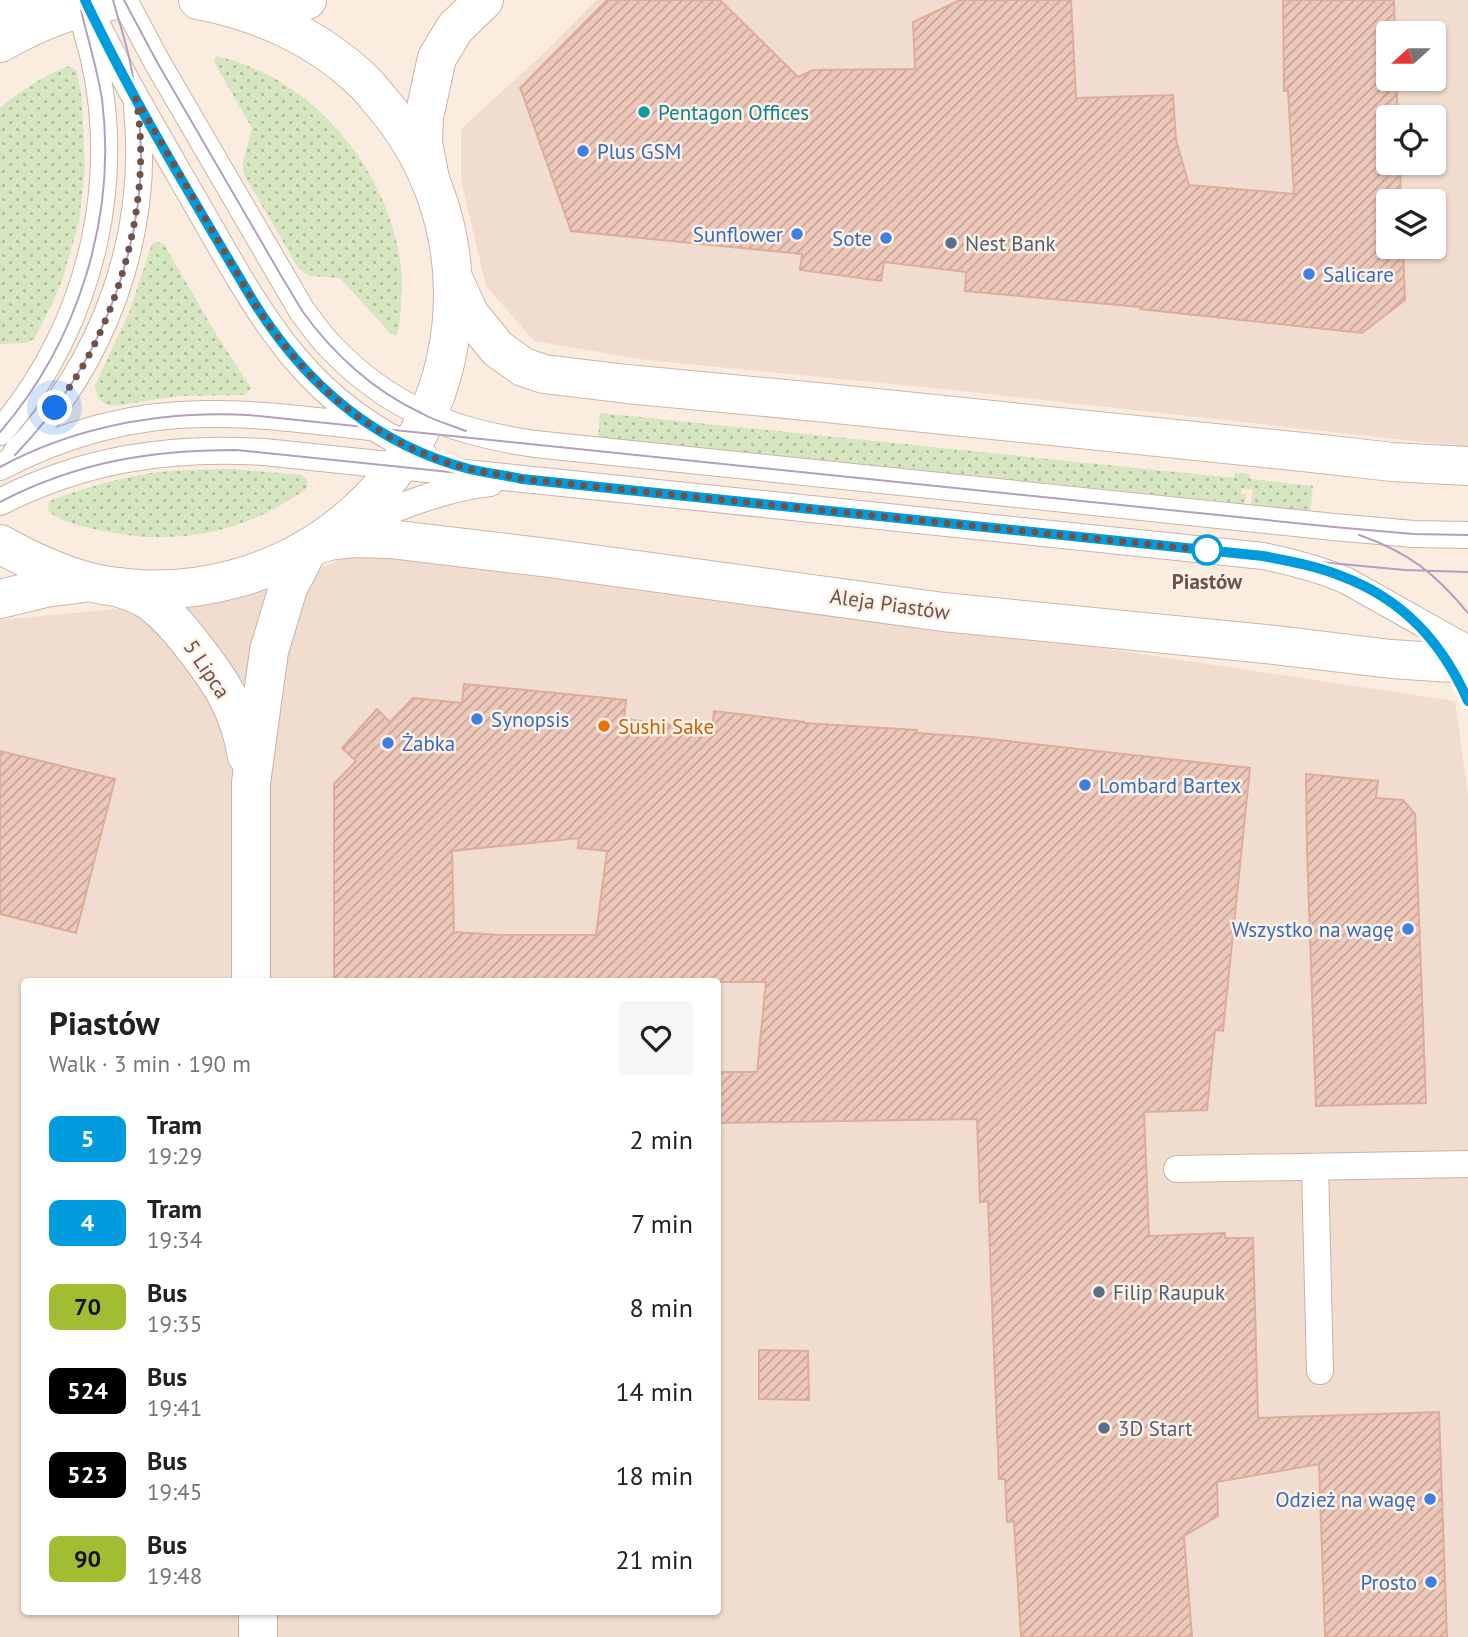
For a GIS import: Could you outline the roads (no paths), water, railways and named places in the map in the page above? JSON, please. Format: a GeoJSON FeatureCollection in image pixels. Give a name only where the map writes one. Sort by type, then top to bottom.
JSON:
{"type":"FeatureCollection","features":[{"type":"Feature","properties":{"kind":"street"},"geometry":{"type":"LineString","coordinates":[[1,0],[1,32],[100,2]]}},
{"type":"Feature","properties":{"kind":"street"},"geometry":{"type":"LineString","coordinates":[[226,5],[307,0]]}},
{"type":"Feature","properties":{"kind":"street"},"geometry":{"type":"LineString","coordinates":[[0,599],[45,588],[84,583],[136,589],[192,588],[229,581],[264,570],[311,547],[371,499],[414,440],[439,388],[447,353],[453,316],[452,260],[445,223],[423,143],[424,117],[437,58],[455,28],[484,0]]}},
{"type":"Feature","properties":{"kind":"street"},"geometry":{"type":"LineString","coordinates":[[226,5],[319,45],[362,80],[399,122],[432,183]]}},
{"type":"Feature","properties":{"kind":"street"},"geometry":{"type":"LineString","coordinates":[[453,278],[470,315],[498,349],[523,367],[544,374],[1392,462],[1468,466]]}},
{"type":"Feature","properties":{"kind":"street","name":"Aleja Piastów"},"geometry":{"type":"LineString","coordinates":[[311,547],[329,541],[355,538],[390,539],[943,612],[1391,659],[1468,664]]}},
{"type":"Feature","properties":{"kind":"street"},"geometry":{"type":"LineString","coordinates":[[0,544],[29,561],[109,586]]}},
{"type":"Feature","properties":{"kind":"street","name":"5 Lipca"},"geometry":{"type":"LineString","coordinates":[[251,978],[251,783],[269,651],[288,589],[311,547]]}},
{"type":"Feature","properties":{"kind":"street","name":"5 Lipca"},"geometry":{"type":"LineString","coordinates":[[109,586],[148,600],[175,623],[217,677],[243,733],[251,783]]}},
{"type":"Feature","properties":{"kind":"street"},"geometry":{"type":"LineString","coordinates":[[258,1615],[258,1637]]}},
{"type":"Feature","properties":{"kind":"lane"},"geometry":{"type":"LineString","coordinates":[[1,32],[22,19],[32,0]]}},
{"type":"Feature","properties":{"kind":"lane"},"geometry":{"type":"LineString","coordinates":[[2,466],[50,416],[75,380],[96,342],[117,292],[128,250],[136,207],[140,152],[136,99],[131,66],[100,2]]}},
{"type":"Feature","properties":{"kind":"lane"},"geometry":{"type":"LineString","coordinates":[[0,432],[27,398],[55,351],[82,291],[91,259],[104,174],[104,119],[96,65],[100,2]]}},
{"type":"Feature","properties":{"kind":"lane"},"geometry":{"type":"LineString","coordinates":[[100,2],[157,62],[302,311],[330,346],[362,376],[398,401],[414,440]]}},
{"type":"Feature","properties":{"kind":"lane"},"geometry":{"type":"LineString","coordinates":[[136,99],[272,330],[310,377],[334,399],[373,427]]}},
{"type":"Feature","properties":{"kind":"lane"},"geometry":{"type":"LineString","coordinates":[[2,466],[34,450],[107,426],[160,417],[248,415],[373,427],[530,480]]}},
{"type":"Feature","properties":{"kind":"lane"},"geometry":{"type":"LineString","coordinates":[[0,502],[32,486],[84,468],[138,456],[181,451],[264,452],[414,440],[535,444],[1334,527],[1413,534],[1468,535]]}},
{"type":"Feature","properties":{"kind":"lane"},"geometry":{"type":"LineString","coordinates":[[311,547],[381,514],[436,495],[485,483],[530,480],[1263,556],[1296,563],[1347,581],[1468,649]]}},
{"type":"Feature","properties":{"kind":"lane"},"geometry":{"type":"LineString","coordinates":[[1177,1169],[1468,1164]]}},
{"type":"Feature","properties":{"kind":"lane"},"geometry":{"type":"LineString","coordinates":[[1315,1167],[1320,1371]]}},
{"type":"Feature","properties":{"kind":"tram line"},"geometry":{"type":"LineString","coordinates":[[85,0],[123,74],[231,265],[262,316],[291,355],[333,397],[380,430],[405,444],[460,466]]}},
{"type":"Feature","properties":{"kind":"tram line","name":"5"},"geometry":{"type":"LineString","coordinates":[[85,0],[136,99],[272,330],[310,377],[334,399],[360,419],[410,448],[468,469],[522,479],[1263,556],[1296,563],[1341,575],[1384,596],[1405,612],[1444,655],[1468,701]]}},
{"type":"Feature","properties":{"kind":"tram line"},"geometry":{"type":"LineString","coordinates":[[15,455],[46,419],[73,381],[115,296],[129,250],[138,204],[141,156],[138,109],[129,58],[113,0]]}},
{"type":"Feature","properties":{"kind":"tram line"},"geometry":{"type":"LineString","coordinates":[[124,0],[157,62],[303,312],[341,357],[387,394],[426,416],[466,431]]}},
{"type":"Feature","properties":{"kind":"tram line"},"geometry":{"type":"LineString","coordinates":[[0,432],[51,359],[71,318],[86,276],[97,232],[105,143],[102,99],[81,10]]}},
{"type":"Feature","properties":{"kind":"tram line"},"geometry":{"type":"LineString","coordinates":[[0,467],[59,441],[121,424],[184,416],[248,415],[1334,527],[1413,534],[1468,535]]}},
{"type":"Feature","properties":{"kind":"tram line"},"geometry":{"type":"LineString","coordinates":[[0,502],[57,477],[115,461],[174,452],[236,450],[1330,563],[1405,570],[1468,572]]}},
{"type":"Feature","properties":{"kind":"tram line"},"geometry":{"type":"LineString","coordinates":[[1359,535],[1420,565],[1444,586],[1468,613]]}},
{"type":"Feature","properties":{"kind":"tram line"},"geometry":{"type":"LineString","coordinates":[[1317,568],[1368,589],[1409,616],[1442,653],[1468,701]]}},
{"type":"Feature","properties":{"kind":"place","name":"Pentagon Offices"},"geometry":{"type":"Point","coordinates":[644,112]}},
{"type":"Feature","properties":{"kind":"place","name":"Plus GSM"},"geometry":{"type":"Point","coordinates":[583,151]}},
{"type":"Feature","properties":{"kind":"place","name":"Sunflower"},"geometry":{"type":"Point","coordinates":[797,234]}},
{"type":"Feature","properties":{"kind":"place","name":"Sote"},"geometry":{"type":"Point","coordinates":[886,238]}},
{"type":"Feature","properties":{"kind":"place","name":"Nest Bank"},"geometry":{"type":"Point","coordinates":[951,243]}},
{"type":"Feature","properties":{"kind":"place","name":"Salicare"},"geometry":{"type":"Point","coordinates":[1309,274]}},
{"type":"Feature","properties":{"kind":"place","name":"Piastów"},"geometry":{"type":"Point","coordinates":[1207,550]}},
{"type":"Feature","properties":{"kind":"place","name":"Synopsis"},"geometry":{"type":"Point","coordinates":[477,719]}},
{"type":"Feature","properties":{"kind":"place","name":"Sushi Sake"},"geometry":{"type":"Point","coordinates":[604,726]}},
{"type":"Feature","properties":{"kind":"place","name":"Żabka"},"geometry":{"type":"Point","coordinates":[388,743]}},
{"type":"Feature","properties":{"kind":"place","name":"Lombard Bartex"},"geometry":{"type":"Point","coordinates":[1085,785]}},
{"type":"Feature","properties":{"kind":"place","name":"Wszystko na wagę"},"geometry":{"type":"Point","coordinates":[1408,929]}},
{"type":"Feature","properties":{"kind":"place","name":"Filip Raupuk"},"geometry":{"type":"Point","coordinates":[1099,1292]}},
{"type":"Feature","properties":{"kind":"place","name":"3D Start"},"geometry":{"type":"Point","coordinates":[1104,1428]}},
{"type":"Feature","properties":{"kind":"place","name":"Odzież na wagę"},"geometry":{"type":"Point","coordinates":[1430,1499]}},
{"type":"Feature","properties":{"kind":"place","name":"Prosto"},"geometry":{"type":"Point","coordinates":[1431,1582]}}]}
